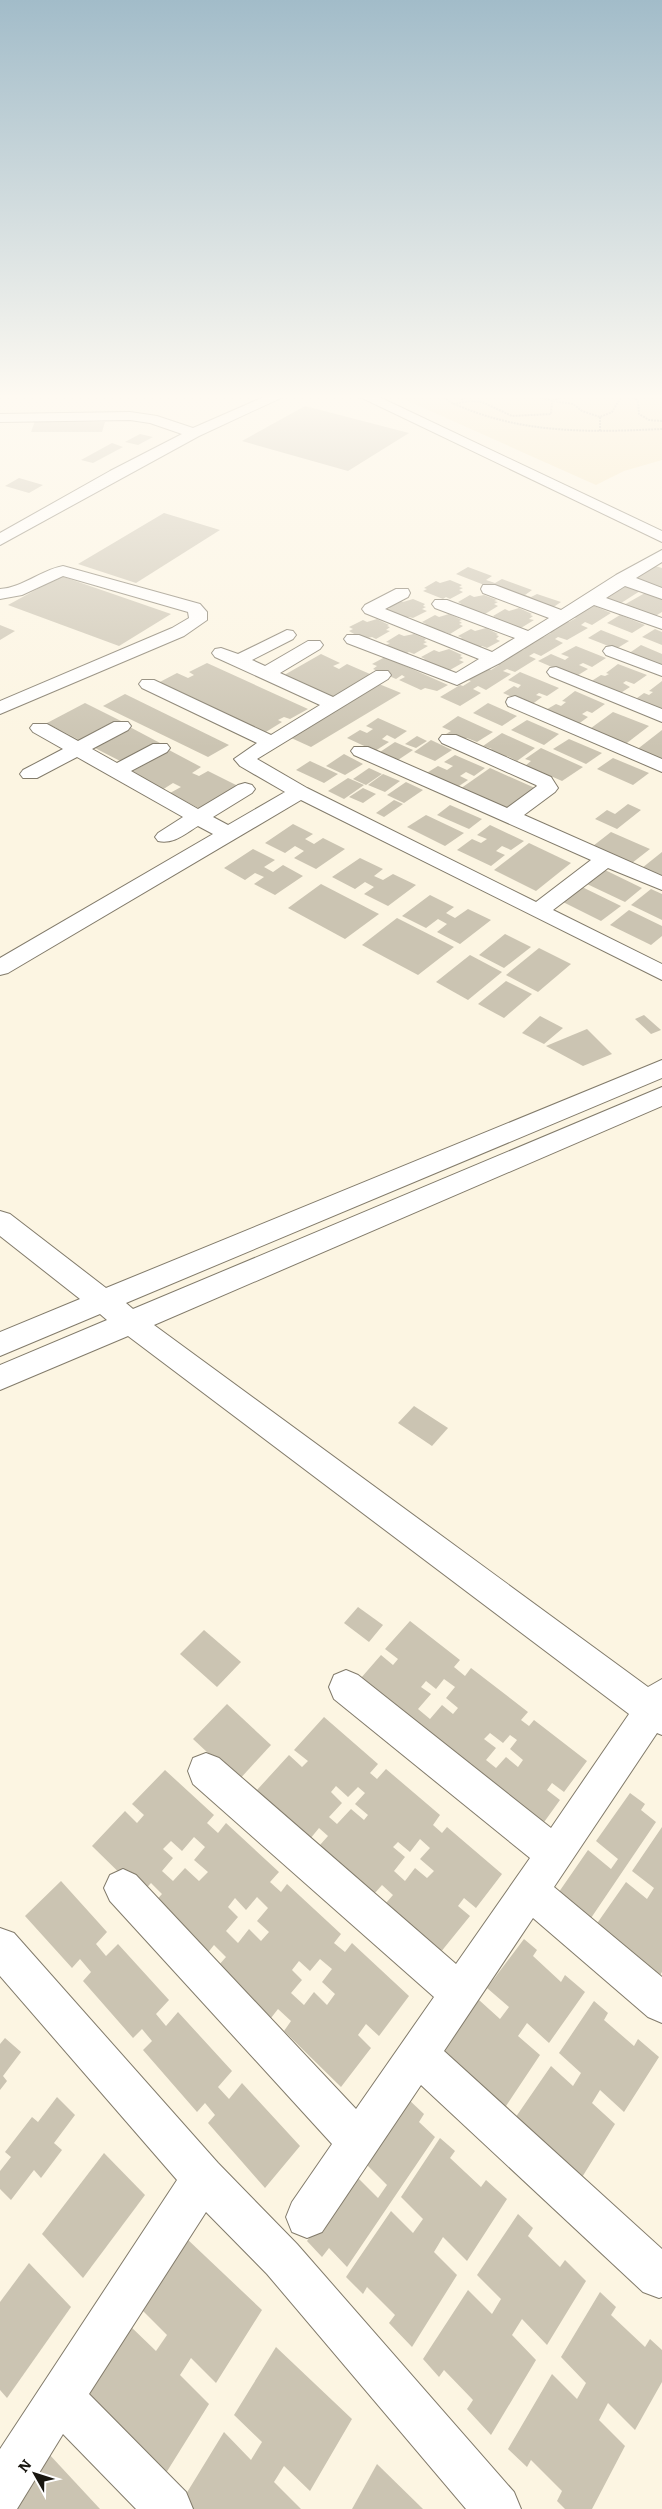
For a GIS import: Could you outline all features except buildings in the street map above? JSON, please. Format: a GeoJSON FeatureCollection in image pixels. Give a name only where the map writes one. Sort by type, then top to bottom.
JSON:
{"type":"FeatureCollection","features":[{"type":"Feature","properties":{"kind":"street"},"geometry":{"type":"LineString","coordinates":[[2,537],[45,513]]}},
{"type":"Feature","properties":{"kind":"street"},"geometry":{"type":"LineString","coordinates":[[612,513],[662,537]]}},
{"type":"Feature","properties":{"kind":"street"},"geometry":{"type":"LineString","coordinates":[[633,513],[662,528]]}},
{"type":"Feature","properties":{"kind":"street"},"geometry":{"type":"LineString","coordinates":[[353,639],[457,680],[662,555]]}},
{"type":"Feature","properties":{"kind":"street"},"geometry":{"type":"LineString","coordinates":[[0,594],[18,590],[52,572],[63,571],[194,608],[198,612],[198,620],[178,632],[0,708]]}},
{"type":"Feature","properties":{"kind":"street"},"geometry":{"type":"LineString","coordinates":[[622,579],[662,594]]}},
{"type":"Feature","properties":{"kind":"street"},"geometry":{"type":"LineString","coordinates":[[489,589],[562,617]]}},
{"type":"Feature","properties":{"kind":"street"},"geometry":{"type":"LineString","coordinates":[[402,593],[371,609],[494,659]]}},
{"type":"Feature","properties":{"kind":"street"},"geometry":{"type":"LineString","coordinates":[[591,598],[662,624]]}},
{"type":"Feature","properties":{"kind":"street"},"geometry":{"type":"LineString","coordinates":[[441,604],[529,637]]}},
{"type":"Feature","properties":{"kind":"street"},"geometry":{"type":"LineString","coordinates":[[238,660],[287,635]]}},
{"type":"Feature","properties":{"kind":"street"},"geometry":{"type":"LineString","coordinates":[[266,673],[314,645]]}},
{"type":"Feature","properties":{"kind":"street"},"geometry":{"type":"LineString","coordinates":[[612,651],[662,672]]}},
{"type":"Feature","properties":{"kind":"street"},"geometry":{"type":"LineString","coordinates":[[221,653],[334,704]]}},
{"type":"Feature","properties":{"kind":"street"},"geometry":{"type":"LineString","coordinates":[[556,672],[662,716]]}},
{"type":"Feature","properties":{"kind":"street"},"geometry":{"type":"LineString","coordinates":[[382,675],[244,758],[247,762],[300,792],[662,973]]}},
{"type":"Feature","properties":{"kind":"street"},"geometry":{"type":"LineString","coordinates":[[148,684],[271,742]]}},
{"type":"Feature","properties":{"kind":"street"},"geometry":{"type":"LineString","coordinates":[[515,702],[662,766]]}},
{"type":"Feature","properties":{"kind":"street"},"geometry":{"type":"LineString","coordinates":[[30,774],[121,726]]}},
{"type":"Feature","properties":{"kind":"street"},"geometry":{"type":"LineString","coordinates":[[40,728],[228,834]]}},
{"type":"Feature","properties":{"kind":"street"},"geometry":{"type":"LineString","coordinates":[[448,739],[544,781],[548,788],[508,816]]}},
{"type":"Feature","properties":{"kind":"street"},"geometry":{"type":"LineString","coordinates":[[117,771],[160,748]]}},
{"type":"Feature","properties":{"kind":"street"},"geometry":{"type":"LineString","coordinates":[[361,751],[662,884]]}},
{"type":"Feature","properties":{"kind":"street"},"geometry":{"type":"LineString","coordinates":[[164,837],[245,789]]}},
{"type":"Feature","properties":{"kind":"street"},"geometry":{"type":"LineString","coordinates":[[0,968],[300,792]]}},
{"type":"Feature","properties":{"kind":"street"},"geometry":{"type":"LineString","coordinates":[[538,911],[606,858]]}},
{"type":"Feature","properties":{"kind":"street"},"geometry":{"type":"LineString","coordinates":[[0,1344],[662,1068]]}},
{"type":"Feature","properties":{"kind":"street"},"geometry":{"type":"LineString","coordinates":[[0,1378],[662,1096]]}},
{"type":"Feature","properties":{"kind":"street"},"geometry":{"type":"LineString","coordinates":[[0,1221],[130,1322],[659,1708],[529,1890],[307,2217]]}},
{"type":"Feature","properties":{"kind":"street"},"geometry":{"type":"LineString","coordinates":[[346,1687],[554,1854]]}},
{"type":"Feature","properties":{"kind":"street"},"geometry":{"type":"LineString","coordinates":[[206,1771],[459,1993]]}},
{"type":"Feature","properties":{"kind":"street"},"geometry":{"type":"LineString","coordinates":[[123,1888],[358,2142]]}},
{"type":"Feature","properties":{"kind":"street"},"geometry":{"type":"LineString","coordinates":[[529,1890],[662,2003]]}},
{"type":"Feature","properties":{"kind":"street"},"geometry":{"type":"LineString","coordinates":[[0,1946],[203,2178],[282,2259],[498,2509]]}},
{"type":"Feature","properties":{"kind":"street"},"geometry":{"type":"LineString","coordinates":[[418,2055],[659,2276]]}},
{"type":"Feature","properties":{"kind":"street"},"geometry":{"type":"LineString","coordinates":[[0,2492],[203,2178]]}},
{"type":"Feature","properties":{"kind":"street"},"geometry":{"type":"LineString","coordinates":[[60,2397],[169,2509]]}}]}
